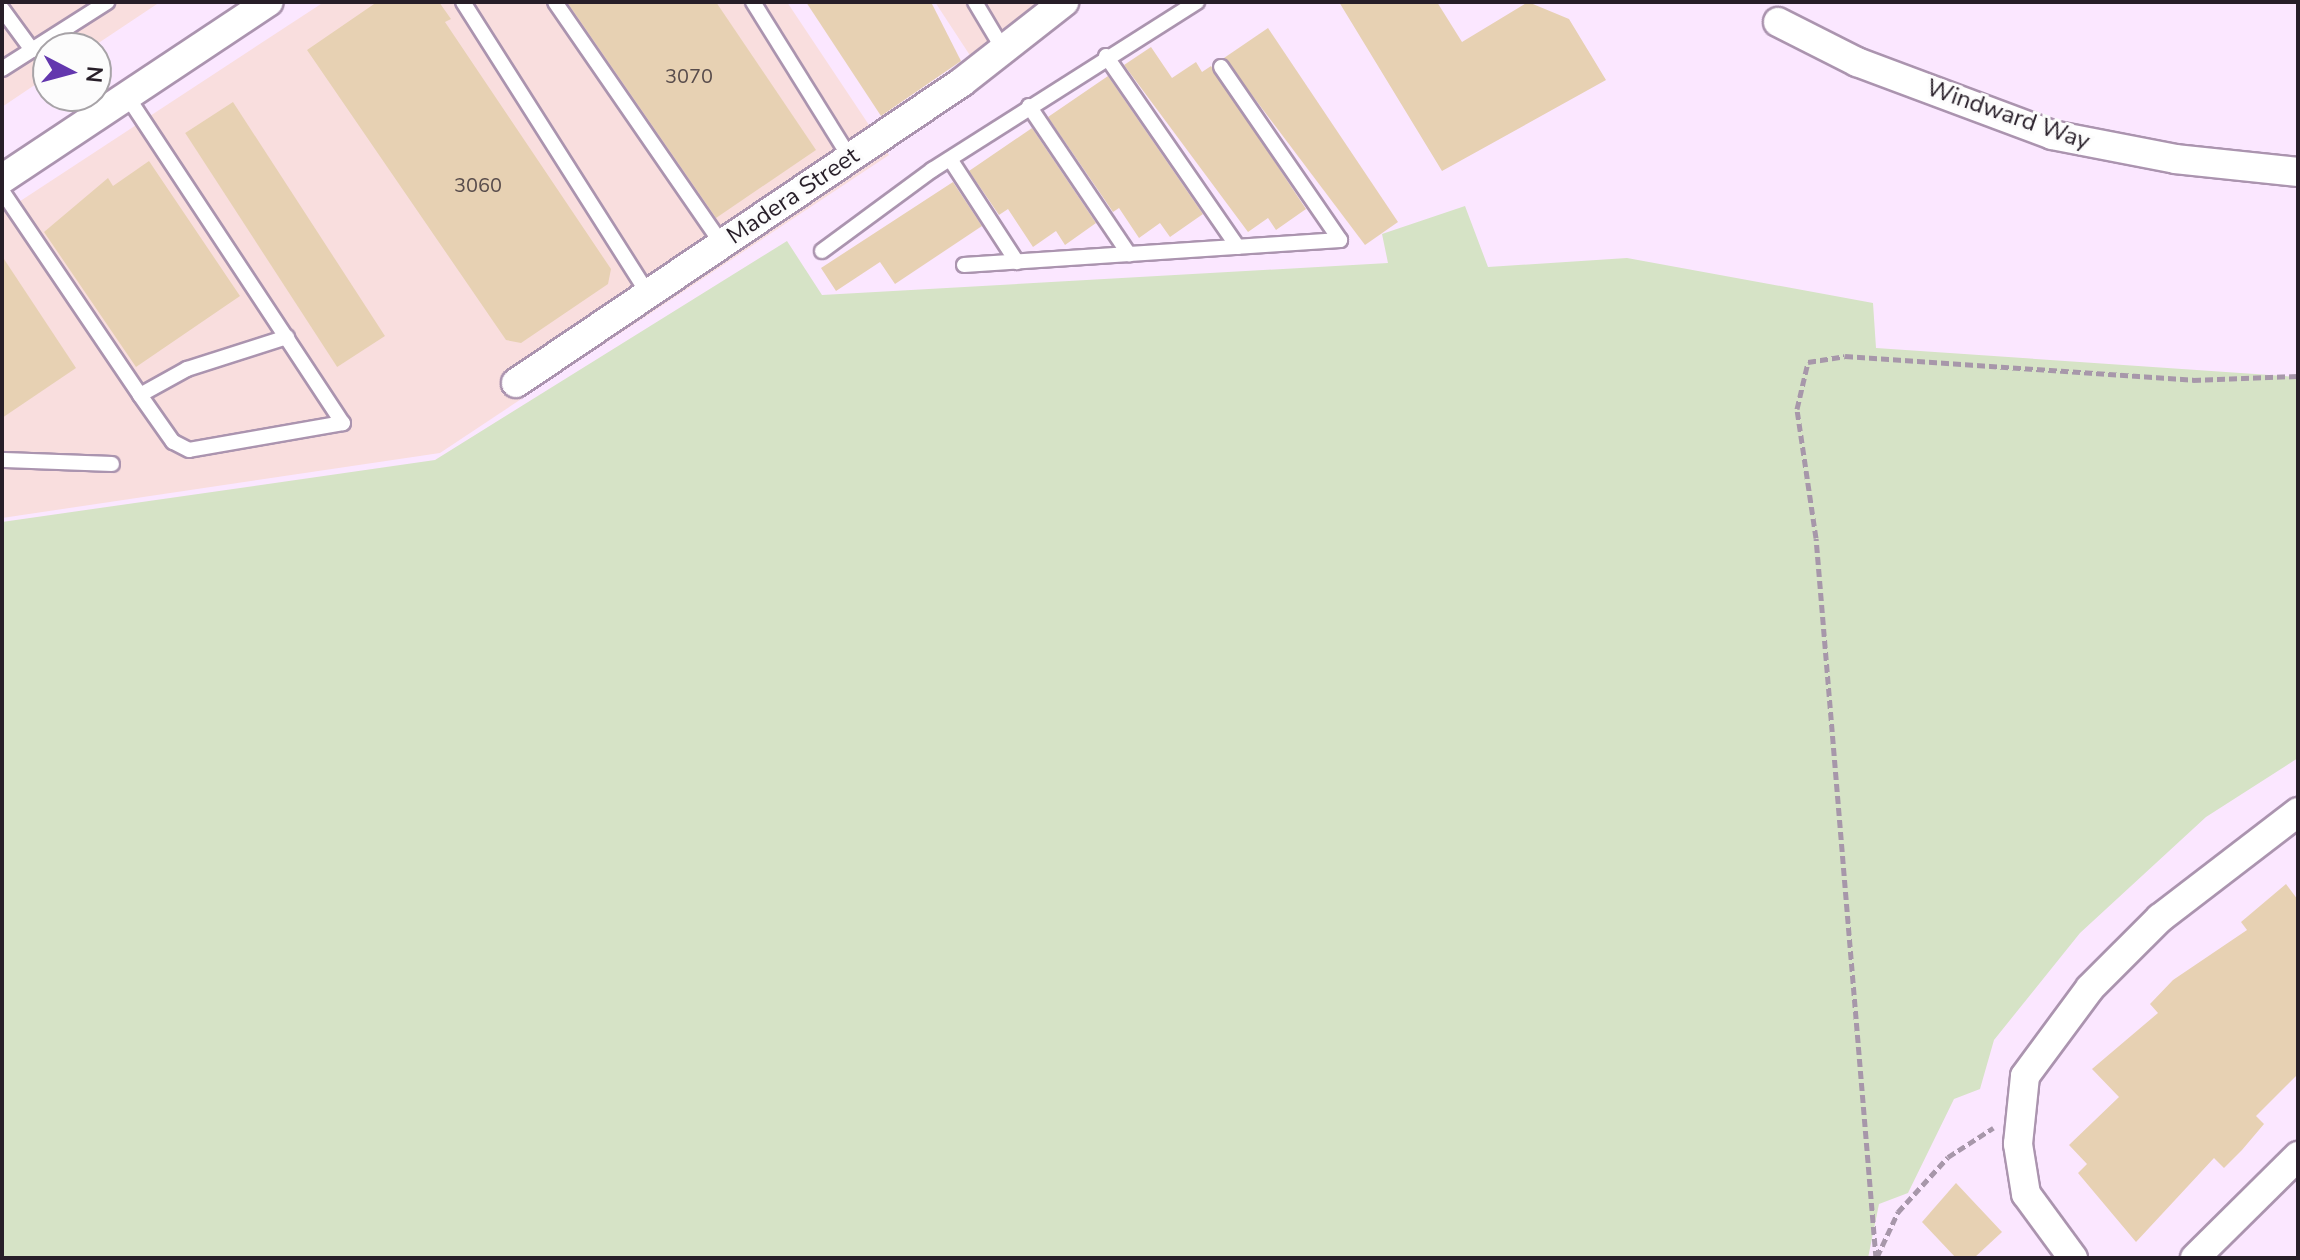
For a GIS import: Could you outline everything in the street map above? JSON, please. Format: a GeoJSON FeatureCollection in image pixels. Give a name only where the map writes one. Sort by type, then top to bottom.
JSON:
{"type":"FeatureCollection","features":[{"type":"Feature","properties":{"kind":"street"},"geometry":{"type":"LineString","coordinates":[[2,179],[268,2]]}},
{"type":"Feature","properties":{"kind":"street","name":"Madera Street"},"geometry":{"type":"LineString","coordinates":[[516,383],[850,158],[1064,2]]}},
{"type":"Feature","properties":{"kind":"street","name":"Windward Way"},"geometry":{"type":"LineString","coordinates":[[1778,22],[1857,62],[2052,135],[2175,159],[2298,172]]}},
{"type":"Feature","properties":{"kind":"street"},"geometry":{"type":"LineString","coordinates":[[2073,1258],[2026,1194],[2021,1111],[2025,1076],[2090,988],[2184,897],[2298,812]]}},
{"type":"Feature","properties":{"kind":"street"},"geometry":{"type":"LineString","coordinates":[[2195,1258],[2298,1156]]}},
{"type":"Feature","properties":{"kind":"lane"},"geometry":{"type":"LineString","coordinates":[[56,32],[91,6],[107,2]]}},
{"type":"Feature","properties":{"kind":"lane"},"geometry":{"type":"LineString","coordinates":[[463,2],[648,294]]}},
{"type":"Feature","properties":{"kind":"lane"},"geometry":{"type":"LineString","coordinates":[[555,2],[722,244]]}},
{"type":"Feature","properties":{"kind":"lane"},"geometry":{"type":"LineString","coordinates":[[753,2],[850,158]]}},
{"type":"Feature","properties":{"kind":"lane"},"geometry":{"type":"LineString","coordinates":[[975,2],[1003,49]]}},
{"type":"Feature","properties":{"kind":"lane"},"geometry":{"type":"LineString","coordinates":[[822,251],[1029,106],[1197,2]]}},
{"type":"Feature","properties":{"kind":"lane"},"geometry":{"type":"LineString","coordinates":[[2,9],[32,50],[2,69]]}},
{"type":"Feature","properties":{"kind":"lane"},"geometry":{"type":"LineString","coordinates":[[1106,56],[1238,247]]}},
{"type":"Feature","properties":{"kind":"lane"},"geometry":{"type":"LineString","coordinates":[[964,265],[1340,240],[1221,67]]}},
{"type":"Feature","properties":{"kind":"lane"},"geometry":{"type":"LineString","coordinates":[[2,191],[173,442],[189,450],[343,423],[127,96]]}},
{"type":"Feature","properties":{"kind":"lane"},"geometry":{"type":"LineString","coordinates":[[1029,106],[1129,254]]}},
{"type":"Feature","properties":{"kind":"lane"},"geometry":{"type":"LineString","coordinates":[[950,159],[1017,262]]}},
{"type":"Feature","properties":{"kind":"lane"},"geometry":{"type":"LineString","coordinates":[[140,395],[187,369],[287,337]]}},
{"type":"Feature","properties":{"kind":"lane"},"geometry":{"type":"LineString","coordinates":[[2,460],[112,464]]}},
{"type":"Feature","properties":{"kind":"path"},"geometry":{"type":"LineString","coordinates":[[1876,1258],[1816,538],[1797,409],[1808,362],[1859,357],[2193,380],[2298,376]]}},
{"type":"Feature","properties":{"kind":"path"},"geometry":{"type":"LineString","coordinates":[[1876,1258],[1898,1212],[1948,1157],[2021,1111]]}},
{"type":"Feature","properties":{"kind":"shaded area"},"geometry":{"type":"Polygon","coordinates":[[[2,2],[160,2],[112,34],[32,32],[32,87],[2,107],[2,2]]]}},
{"type":"Feature","properties":{"kind":"shaded area"},"geometry":{"type":"Polygon","coordinates":[[[324,2],[787,2],[889,155],[440,453],[2,518],[2,213],[324,2]]]}},
{"type":"Feature","properties":{"kind":"shaded area"},"geometry":{"type":"Polygon","coordinates":[[[935,2],[1057,2],[973,60],[935,2]]]}},
{"type":"Feature","properties":{"kind":"green space"},"geometry":{"type":"Polygon","coordinates":[[[1465,206],[1488,267],[1627,258],[1873,303],[1876,348],[2298,377],[2298,758],[2206,817],[2080,933],[1994,1040],[1980,1089],[1954,1099],[1908,1193],[1879,1204],[1868,1258],[2,1258],[2,522],[435,460],[787,241],[822,295],[1388,263],[1382,234],[1465,206]]]}},
{"type":"Feature","properties":{"kind":"building"},"geometry":{"type":"Polygon","coordinates":[[[377,2],[439,2],[451,19],[445,22],[611,269],[608,284],[521,343],[506,340],[307,50],[377,2]]]}},
{"type":"Feature","properties":{"kind":"building"},"geometry":{"type":"Polygon","coordinates":[[[567,2],[716,2],[816,150],[716,218],[567,2]]]}},
{"type":"Feature","properties":{"kind":"building"},"geometry":{"type":"Polygon","coordinates":[[[806,2],[931,2],[961,61],[881,116],[806,2]]]}},
{"type":"Feature","properties":{"kind":"building"},"geometry":{"type":"Polygon","coordinates":[[[1339,2],[1437,2],[1462,42],[1528,2],[1569,19],[1606,80],[1442,171],[1339,2]]]}},
{"type":"Feature","properties":{"kind":"building"},"geometry":{"type":"Polygon","coordinates":[[[1268,28],[1398,222],[1365,245],[1224,58],[1268,28]]]}},
{"type":"Feature","properties":{"kind":"building"},"geometry":{"type":"Polygon","coordinates":[[[1151,47],[1172,78],[1196,62],[1202,72],[1211,66],[1306,209],[1276,230],[1268,218],[1248,232],[1124,65],[1151,47]]]}},
{"type":"Feature","properties":{"kind":"building"},"geometry":{"type":"Polygon","coordinates":[[[1108,76],[1203,214],[1170,237],[1160,223],[1139,238],[1119,208],[1113,212],[1048,117],[1108,76]]]}},
{"type":"Feature","properties":{"kind":"building"},"geometry":{"type":"Polygon","coordinates":[[[233,102],[385,336],[337,367],[185,133],[233,102]]]}},
{"type":"Feature","properties":{"kind":"building"},"geometry":{"type":"Polygon","coordinates":[[[1032,128],[1096,223],[1065,245],[1056,231],[1033,247],[1008,209],[999,215],[969,171],[1032,128]]]}},
{"type":"Feature","properties":{"kind":"building"},"geometry":{"type":"Polygon","coordinates":[[[149,161],[240,296],[136,367],[44,232],[108,178],[113,186],[149,161]]]}},
{"type":"Feature","properties":{"kind":"building"},"geometry":{"type":"Polygon","coordinates":[[[953,182],[982,226],[895,284],[880,262],[836,291],[821,268],[953,182]]]}},
{"type":"Feature","properties":{"kind":"building"},"geometry":{"type":"Polygon","coordinates":[[[2,256],[76,368],[2,418],[2,256]]]}},
{"type":"Feature","properties":{"kind":"building"},"geometry":{"type":"Polygon","coordinates":[[[2286,884],[2298,900],[2298,1074],[2256,1116],[2264,1124],[2242,1150],[2224,1168],[2214,1158],[2136,1242],[2078,1173],[2087,1164],[2069,1145],[2119,1097],[2092,1069],[2158,1013],[2150,1004],[2173,980],[2247,930],[2241,922],[2286,884]]]}},
{"type":"Feature","properties":{"kind":"building"},"geometry":{"type":"Polygon","coordinates":[[[1956,1183],[2002,1232],[1974,1258],[1956,1258],[1922,1222],[1956,1183]]]}}]}
